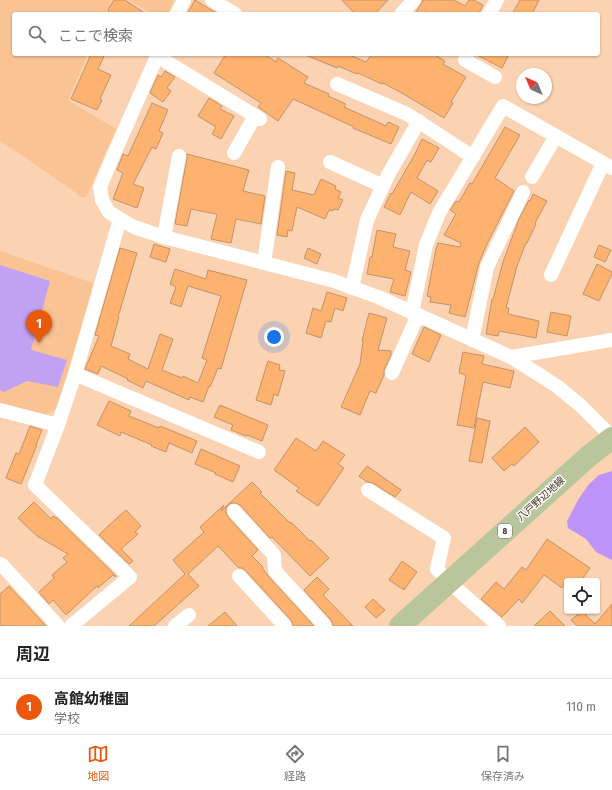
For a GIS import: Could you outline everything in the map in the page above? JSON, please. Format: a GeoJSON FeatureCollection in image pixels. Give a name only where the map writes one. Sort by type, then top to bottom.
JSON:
{"type":"FeatureCollection","features":[{"type":"Feature","properties":{"kind":"main road","name":"八戸野辺地線"},"geometry":{"type":"LineString","coordinates":[[400,626],[590,455],[612,437]]}},
{"type":"Feature","properties":{"kind":"street"},"geometry":{"type":"LineString","coordinates":[[178,12],[184,0]]}},
{"type":"Feature","properties":{"kind":"street"},"geometry":{"type":"LineString","coordinates":[[212,0],[233,12]]}},
{"type":"Feature","properties":{"kind":"street"},"geometry":{"type":"LineString","coordinates":[[403,12],[414,0]]}},
{"type":"Feature","properties":{"kind":"street"},"geometry":{"type":"LineString","coordinates":[[490,12],[497,0]]}},
{"type":"Feature","properties":{"kind":"street"},"geometry":{"type":"LineString","coordinates":[[158,56],[100,187],[102,200],[109,212],[134,227],[164,237],[334,281],[378,297],[511,357],[558,387],[580,405],[612,437]]}},
{"type":"Feature","properties":{"kind":"street"},"geometry":{"type":"LineString","coordinates":[[160,56],[258,118],[234,153]]}},
{"type":"Feature","properties":{"kind":"street"},"geometry":{"type":"LineString","coordinates":[[463,56],[495,77]]}},
{"type":"Feature","properties":{"kind":"street"},"geometry":{"type":"LineString","coordinates":[[337,84],[407,114],[473,157]]}},
{"type":"Feature","properties":{"kind":"street"},"geometry":{"type":"LineString","coordinates":[[392,373],[415,314],[426,246],[439,213],[503,106],[607,166],[551,275]]}},
{"type":"Feature","properties":{"kind":"street"},"geometry":{"type":"LineString","coordinates":[[352,288],[367,220],[388,175],[419,122]]}},
{"type":"Feature","properties":{"kind":"street"},"geometry":{"type":"LineString","coordinates":[[532,177],[556,136]]}},
{"type":"Feature","properties":{"kind":"street"},"geometry":{"type":"LineString","coordinates":[[164,237],[178,156]]}},
{"type":"Feature","properties":{"kind":"street"},"geometry":{"type":"LineString","coordinates":[[330,162],[383,186]]}},
{"type":"Feature","properties":{"kind":"street"},"geometry":{"type":"LineString","coordinates":[[264,263],[278,167]]}},
{"type":"Feature","properties":{"kind":"street"},"geometry":{"type":"LineString","coordinates":[[472,340],[487,267],[523,192]]}},
{"type":"Feature","properties":{"kind":"street"},"geometry":{"type":"LineString","coordinates":[[70,626],[130,577],[35,485],[76,374],[120,219]]}},
{"type":"Feature","properties":{"kind":"street"},"geometry":{"type":"LineString","coordinates":[[511,357],[612,340]]}},
{"type":"Feature","properties":{"kind":"street"},"geometry":{"type":"LineString","coordinates":[[76,374],[259,452]]}},
{"type":"Feature","properties":{"kind":"street"},"geometry":{"type":"LineString","coordinates":[[0,410],[58,425]]}},
{"type":"Feature","properties":{"kind":"street"},"geometry":{"type":"LineString","coordinates":[[368,490],[444,538],[437,569],[449,582],[499,626]]}},
{"type":"Feature","properties":{"kind":"street"},"geometry":{"type":"LineString","coordinates":[[234,511],[274,555],[275,571],[325,626]]}},
{"type":"Feature","properties":{"kind":"street"},"geometry":{"type":"LineString","coordinates":[[0,564],[58,626]]}},
{"type":"Feature","properties":{"kind":"street"},"geometry":{"type":"LineString","coordinates":[[239,576],[285,626]]}},
{"type":"Feature","properties":{"kind":"street"},"geometry":{"type":"LineString","coordinates":[[175,626],[189,615]]}},
{"type":"Feature","properties":{"kind":"shaded area"},"geometry":{"type":"Polygon","coordinates":[[[0,0],[111,0],[106,12],[12,12],[12,56],[87,56],[68,100],[116,129],[86,197],[81,197],[0,141],[0,0]]]}},
{"type":"Feature","properties":{"kind":"shaded area"},"geometry":{"type":"Polygon","coordinates":[[[128,0],[174,0],[169,12],[149,12],[128,0]]]}},
{"type":"Feature","properties":{"kind":"shaded area"},"geometry":{"type":"Polygon","coordinates":[[[0,251],[96,284],[58,407],[50,413],[42,416],[0,403],[0,251]]]}},
{"type":"Feature","properties":{"kind":"shaded area"},"geometry":{"type":"Polygon","coordinates":[[[0,265],[50,281],[31,350],[67,360],[58,387],[27,381],[4,392],[0,390],[0,265]]]}},
{"type":"Feature","properties":{"kind":"shaded area"},"geometry":{"type":"Polygon","coordinates":[[[612,471],[612,560],[596,552],[586,539],[568,528],[567,521],[578,500],[589,484],[599,475],[612,471]]]}},
{"type":"Feature","properties":{"kind":"building"},"geometry":{"type":"Polygon","coordinates":[[[114,0],[125,0],[143,12],[108,12],[114,0]]]}},
{"type":"Feature","properties":{"kind":"building"},"geometry":{"type":"Polygon","coordinates":[[[195,0],[215,12],[188,12],[195,0]]]}},
{"type":"Feature","properties":{"kind":"building"},"geometry":{"type":"Polygon","coordinates":[[[342,0],[388,0],[377,12],[353,12],[342,0]]]}},
{"type":"Feature","properties":{"kind":"building"},"geometry":{"type":"Polygon","coordinates":[[[423,0],[454,0],[465,6],[469,0],[474,0],[483,5],[480,12],[416,12],[423,0]]]}},
{"type":"Feature","properties":{"kind":"building"},"geometry":{"type":"Polygon","coordinates":[[[520,0],[539,0],[533,12],[513,12],[520,0]]]}},
{"type":"Feature","properties":{"kind":"building"},"geometry":{"type":"Polygon","coordinates":[[[90,56],[104,56],[98,69],[111,75],[100,99],[102,100],[97,110],[71,99],[90,56]]]}},
{"type":"Feature","properties":{"kind":"building"},"geometry":{"type":"Polygon","coordinates":[[[225,56],[267,56],[276,62],[278,58],[308,77],[304,83],[329,94],[328,96],[346,104],[344,107],[386,126],[388,122],[399,127],[391,144],[353,128],[354,127],[293,99],[278,121],[258,107],[261,103],[214,73],[225,56]]]}},
{"type":"Feature","properties":{"kind":"building"},"geometry":{"type":"Polygon","coordinates":[[[308,56],[352,56],[366,62],[370,56],[436,56],[445,61],[443,64],[466,77],[451,102],[453,103],[444,118],[383,83],[382,84],[338,66],[337,68],[308,56]]]}},
{"type":"Feature","properties":{"kind":"building"},"geometry":{"type":"Polygon","coordinates":[[[479,56],[508,56],[502,68],[479,56]]]}},
{"type":"Feature","properties":{"kind":"building"},"geometry":{"type":"Polygon","coordinates":[[[165,71],[175,77],[167,88],[171,91],[163,102],[150,93],[158,75],[161,77],[165,71]]]}},
{"type":"Feature","properties":{"kind":"building"},"geometry":{"type":"Polygon","coordinates":[[[209,98],[222,106],[220,109],[234,116],[221,139],[212,134],[216,127],[198,116],[209,98]]]}},
{"type":"Feature","properties":{"kind":"building"},"geometry":{"type":"Polygon","coordinates":[[[152,103],[168,110],[159,131],[163,133],[156,149],[152,147],[133,184],[144,188],[137,208],[113,199],[123,173],[117,170],[123,154],[128,156],[152,103]]]}},
{"type":"Feature","properties":{"kind":"building"},"geometry":{"type":"Polygon","coordinates":[[[505,127],[520,135],[495,178],[514,191],[479,263],[465,317],[449,313],[451,305],[430,302],[431,297],[427,296],[436,249],[438,243],[460,247],[461,243],[444,235],[456,214],[450,210],[456,201],[459,202],[470,183],[472,184],[505,127]]]}},
{"type":"Feature","properties":{"kind":"building"},"geometry":{"type":"Polygon","coordinates":[[[422,139],[439,148],[431,162],[427,160],[417,178],[438,191],[430,204],[411,192],[400,215],[384,207],[415,154],[422,139]]]}},
{"type":"Feature","properties":{"kind":"building"},"geometry":{"type":"Polygon","coordinates":[[[187,154],[249,170],[243,191],[265,196],[261,224],[236,219],[231,243],[211,239],[216,214],[191,209],[187,226],[175,224],[187,154]]]}},
{"type":"Feature","properties":{"kind":"building"},"geometry":{"type":"Polygon","coordinates":[[[286,171],[295,173],[292,190],[314,195],[321,179],[336,186],[335,189],[341,192],[338,198],[343,200],[338,210],[329,210],[325,219],[297,207],[292,231],[288,230],[287,237],[277,235],[286,171]]]}},
{"type":"Feature","properties":{"kind":"building"},"geometry":{"type":"Polygon","coordinates":[[[533,194],[547,201],[535,223],[536,224],[526,243],[517,266],[506,308],[509,308],[508,314],[539,321],[536,338],[499,331],[498,336],[486,334],[492,299],[503,262],[519,219],[533,194]]]}},
{"type":"Feature","properties":{"kind":"building"},"geometry":{"type":"Polygon","coordinates":[[[377,230],[396,234],[393,247],[410,251],[405,270],[411,272],[405,296],[390,292],[394,279],[367,274],[377,230]]]}},
{"type":"Feature","properties":{"kind":"building"},"geometry":{"type":"Polygon","coordinates":[[[154,244],[170,249],[166,262],[150,257],[154,244]]]}},
{"type":"Feature","properties":{"kind":"building"},"geometry":{"type":"Polygon","coordinates":[[[599,245],[611,250],[605,262],[594,257],[599,245]]]}},
{"type":"Feature","properties":{"kind":"building"},"geometry":{"type":"Polygon","coordinates":[[[120,248],[137,253],[111,346],[130,354],[128,359],[148,369],[160,334],[173,339],[162,370],[182,378],[183,376],[198,383],[207,360],[202,358],[221,296],[188,286],[181,307],[170,303],[176,287],[170,284],[175,269],[206,279],[208,270],[247,280],[221,369],[218,368],[203,402],[190,397],[189,400],[146,381],[143,388],[101,366],[98,374],[85,369],[99,336],[95,335],[120,248]]]}},
{"type":"Feature","properties":{"kind":"building"},"geometry":{"type":"Polygon","coordinates":[[[308,248],[321,254],[317,264],[304,258],[308,248]]]}},
{"type":"Feature","properties":{"kind":"building"},"geometry":{"type":"Polygon","coordinates":[[[597,264],[612,272],[599,301],[583,294],[597,264]]]}},
{"type":"Feature","properties":{"kind":"building"},"geometry":{"type":"Polygon","coordinates":[[[327,292],[347,298],[343,311],[335,308],[331,322],[326,321],[321,338],[306,333],[313,308],[321,311],[327,292]]]}},
{"type":"Feature","properties":{"kind":"building"},"geometry":{"type":"Polygon","coordinates":[[[551,312],[571,316],[567,336],[547,332],[551,312]]]}},
{"type":"Feature","properties":{"kind":"building"},"geometry":{"type":"Polygon","coordinates":[[[369,313],[387,318],[378,350],[391,351],[391,355],[376,393],[370,391],[360,415],[341,407],[360,364],[362,341],[369,313]]]}},
{"type":"Feature","properties":{"kind":"building"},"geometry":{"type":"Polygon","coordinates":[[[424,327],[441,335],[429,362],[412,354],[424,327]]]}},
{"type":"Feature","properties":{"kind":"building"},"geometry":{"type":"Polygon","coordinates":[[[463,352],[484,356],[482,364],[514,371],[510,388],[483,382],[474,428],[457,425],[466,375],[459,373],[463,352]]]}},
{"type":"Feature","properties":{"kind":"building"},"geometry":{"type":"Polygon","coordinates":[[[268,361],[280,365],[279,370],[285,371],[278,396],[274,394],[271,405],[256,400],[268,361]]]}},
{"type":"Feature","properties":{"kind":"building"},"geometry":{"type":"Polygon","coordinates":[[[109,401],[131,411],[129,416],[159,428],[160,426],[197,441],[192,453],[169,443],[166,452],[121,432],[120,436],[97,425],[109,401]]]}},
{"type":"Feature","properties":{"kind":"building"},"geometry":{"type":"Polygon","coordinates":[[[220,405],[268,425],[262,441],[231,430],[233,425],[214,417],[220,405]]]}},
{"type":"Feature","properties":{"kind":"building"},"geometry":{"type":"Polygon","coordinates":[[[477,418],[490,421],[482,463],[469,461],[477,418]]]}},
{"type":"Feature","properties":{"kind":"building"},"geometry":{"type":"Polygon","coordinates":[[[30,426],[42,430],[21,484],[6,478],[16,453],[19,454],[30,426]]]}},
{"type":"Feature","properties":{"kind":"building"},"geometry":{"type":"Polygon","coordinates":[[[525,427],[539,442],[514,466],[512,464],[504,471],[492,458],[525,427]]]}},
{"type":"Feature","properties":{"kind":"building"},"geometry":{"type":"Polygon","coordinates":[[[296,438],[316,451],[323,441],[345,455],[338,464],[344,468],[318,506],[296,491],[299,488],[274,470],[296,438]]]}},
{"type":"Feature","properties":{"kind":"building"},"geometry":{"type":"Polygon","coordinates":[[[201,449],[240,466],[233,482],[195,464],[201,449]]]}},
{"type":"Feature","properties":{"kind":"building"},"geometry":{"type":"Polygon","coordinates":[[[367,466],[401,490],[395,497],[359,476],[367,466]]]}},
{"type":"Feature","properties":{"kind":"building"},"geometry":{"type":"Polygon","coordinates":[[[252,482],[262,492],[260,493],[290,523],[291,522],[329,558],[310,576],[272,537],[270,538],[240,505],[233,503],[229,504],[226,508],[228,517],[258,550],[252,556],[314,626],[293,626],[291,620],[245,570],[239,568],[218,546],[188,574],[199,586],[154,626],[129,626],[185,574],[173,560],[204,532],[200,527],[224,505],[221,511],[252,482]]]}},
{"type":"Feature","properties":{"kind":"building"},"geometry":{"type":"Polygon","coordinates":[[[34,502],[51,519],[53,516],[57,518],[116,576],[115,577],[113,575],[98,588],[97,586],[66,615],[53,600],[49,604],[39,592],[54,578],[52,575],[67,562],[63,558],[68,554],[37,536],[18,518],[34,502]]]}},
{"type":"Feature","properties":{"kind":"building"},"geometry":{"type":"Polygon","coordinates":[[[126,510],[141,526],[135,532],[138,534],[121,549],[133,561],[129,564],[99,535],[126,510]]]}},
{"type":"Feature","properties":{"kind":"building"},"geometry":{"type":"Polygon","coordinates":[[[547,539],[590,568],[583,578],[564,578],[564,585],[562,588],[544,575],[522,603],[519,599],[502,617],[481,599],[496,582],[504,589],[522,567],[526,570],[547,539]]]}},
{"type":"Feature","properties":{"kind":"building"},"geometry":{"type":"Polygon","coordinates":[[[402,561],[417,572],[404,590],[389,580],[402,561]]]}},
{"type":"Feature","properties":{"kind":"building"},"geometry":{"type":"Polygon","coordinates":[[[317,577],[329,589],[323,595],[353,626],[333,626],[331,620],[304,590],[317,577]]]}},
{"type":"Feature","properties":{"kind":"building"},"geometry":{"type":"Polygon","coordinates":[[[9,586],[46,626],[0,626],[0,594],[9,586]]]}},
{"type":"Feature","properties":{"kind":"building"},"geometry":{"type":"Polygon","coordinates":[[[373,599],[385,610],[376,618],[365,607],[373,599]]]}},
{"type":"Feature","properties":{"kind":"building"},"geometry":{"type":"Polygon","coordinates":[[[612,604],[612,626],[577,626],[571,620],[578,614],[585,614],[595,624],[612,604]]]}},
{"type":"Feature","properties":{"kind":"building"},"geometry":{"type":"Polygon","coordinates":[[[550,611],[565,626],[534,626],[550,611]]]}},
{"type":"Feature","properties":{"kind":"building"},"geometry":{"type":"Polygon","coordinates":[[[225,612],[237,626],[208,626],[225,612]]]}},
{"type":"Feature","properties":{"kind":"place","name":"高館幼稚園"},"geometry":{"type":"Point","coordinates":[39,343]}}]}
